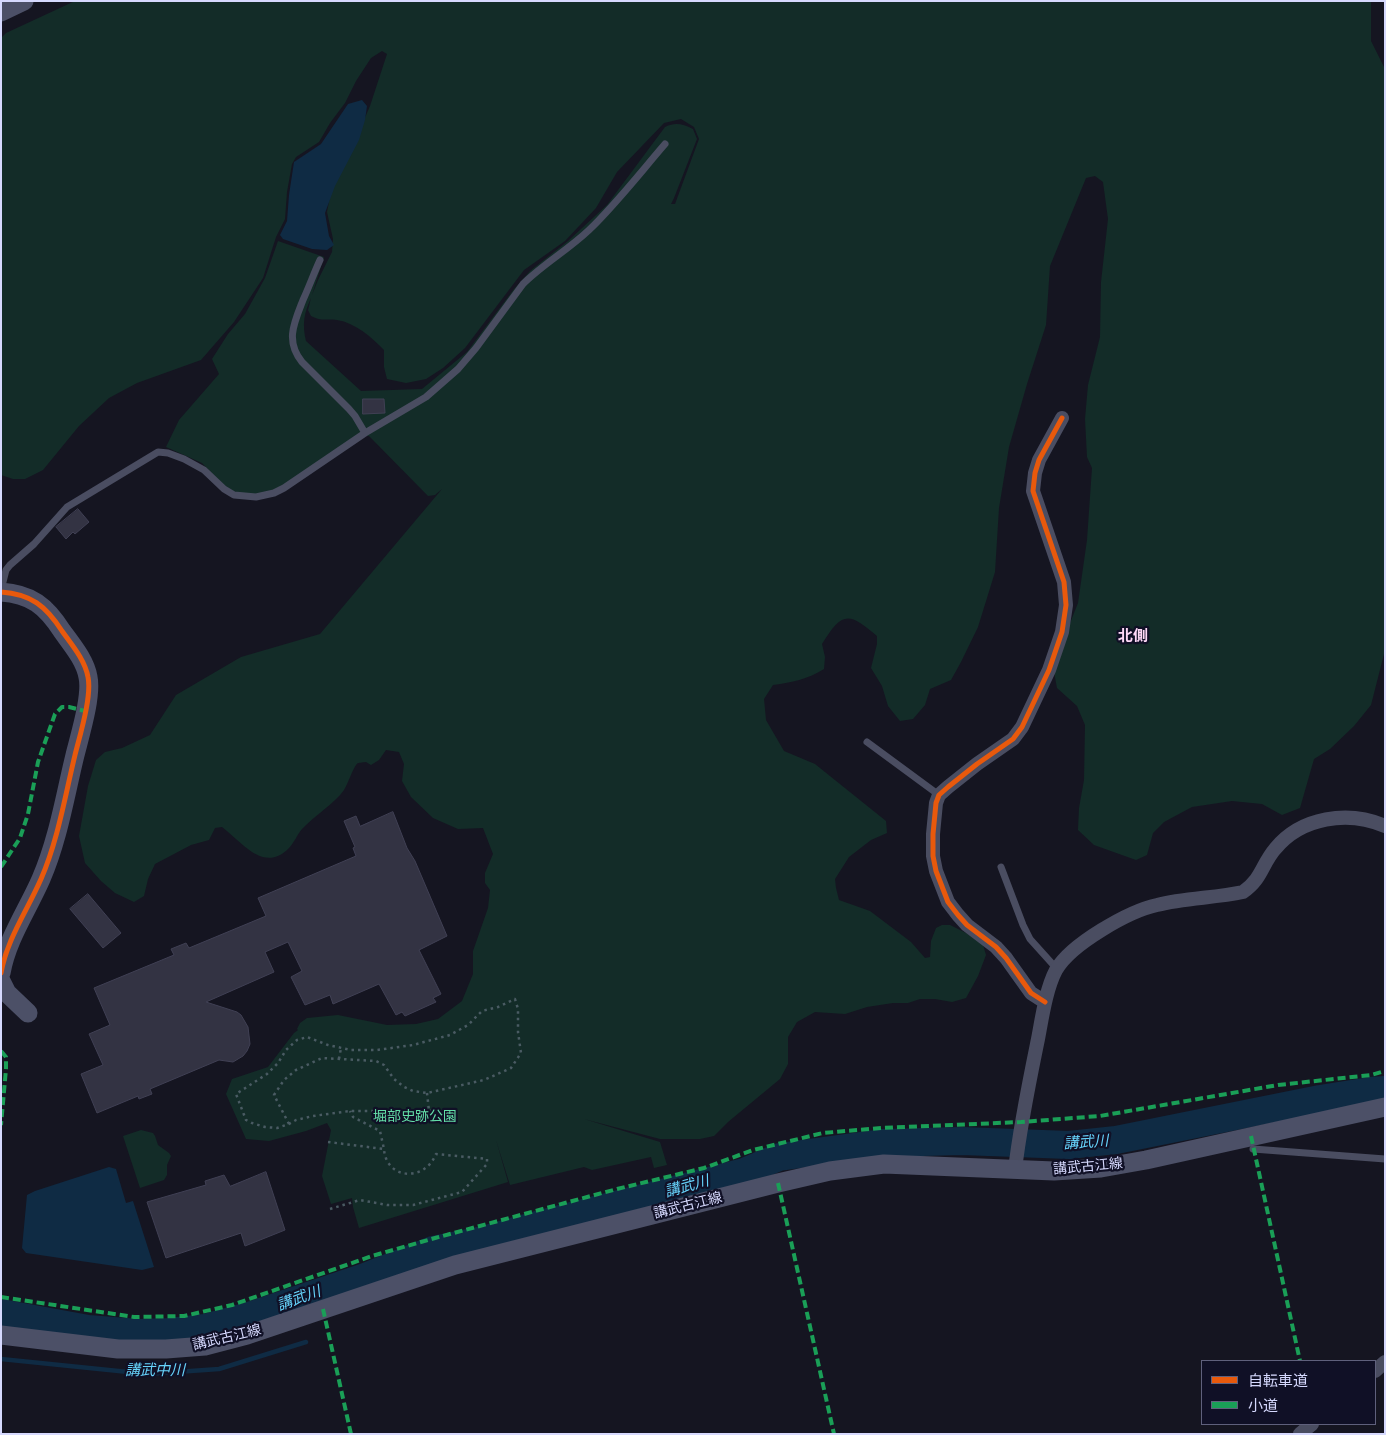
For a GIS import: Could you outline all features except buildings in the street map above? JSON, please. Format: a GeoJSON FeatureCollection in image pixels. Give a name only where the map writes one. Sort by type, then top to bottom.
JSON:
{"type":"FeatureCollection","features":[{"type":"Feature","properties":{"kind":"main road"},"geometry":{"type":"LineString","coordinates":[[1,12],[24,1]]}},
{"type":"Feature","properties":{"kind":"main road"},"geometry":{"type":"LineString","coordinates":[[1,591],[24,596],[36,601],[46,609],[82,660],[88,677],[86,710],[53,846],[41,879],[11,940],[1,973]]}},
{"type":"Feature","properties":{"kind":"main road"},"geometry":{"type":"LineString","coordinates":[[1,981],[7,993],[28,1013]]}},
{"type":"Feature","properties":{"kind":"main road","name":"講武古江線"},"geometry":{"type":"LineString","coordinates":[[1,1335],[118,1349],[166,1349],[205,1346],[247,1336],[455,1265],[830,1171],[884,1164],[1016,1164],[1054,1171],[1110,1167],[1385,1107]]}},
{"type":"Feature","properties":{"kind":"street"},"geometry":{"type":"LineString","coordinates":[[1045,1002],[1032,992],[996,947],[967,925],[948,902],[936,871],[933,856],[934,814],[939,795],[977,764],[1013,739],[1022,727],[1049,670],[1062,632],[1066,605],[1064,582],[1033,491],[1035,472],[1039,460],[1062,418]]}},
{"type":"Feature","properties":{"kind":"street"},"geometry":{"type":"LineString","coordinates":[[1016,1164],[1020,1131],[1045,1002],[1057,969],[1076,949],[1111,924],[1130,914],[1157,904],[1243,892],[1256,881],[1274,849],[1288,835],[1300,827],[1328,819],[1360,819],[1373,821],[1385,826]]}},
{"type":"Feature","properties":{"kind":"street"},"geometry":{"type":"LineString","coordinates":[[1300,1434],[1311,1425]]}},
{"type":"Feature","properties":{"kind":"lane"},"geometry":{"type":"LineString","coordinates":[[1,591],[6,570],[34,544],[67,507],[158,452],[168,453],[184,459],[204,470],[224,489],[234,495],[266,496],[284,488],[365,433],[426,397],[458,369],[476,348],[523,284],[588,231],[664,144]]}},
{"type":"Feature","properties":{"kind":"lane"},"geometry":{"type":"LineString","coordinates":[[320,260],[294,323],[293,343],[299,358],[355,416],[365,433]]}},
{"type":"Feature","properties":{"kind":"lane"},"geometry":{"type":"LineString","coordinates":[[867,742],[939,795]]}},
{"type":"Feature","properties":{"kind":"lane"},"geometry":{"type":"LineString","coordinates":[[1001,867],[1022,925],[1030,939],[1057,969]]}},
{"type":"Feature","properties":{"kind":"lane"},"geometry":{"type":"LineString","coordinates":[[1254,1150],[1385,1159]]}},
{"type":"Feature","properties":{"kind":"path"},"geometry":{"type":"LineString","coordinates":[[289,1124],[274,1094],[284,1080],[296,1070],[322,1058],[376,1061],[384,1065],[394,1079],[404,1087],[413,1091],[427,1092],[484,1080],[511,1068],[520,1053],[518,1009],[515,998],[498,1007],[482,1011],[468,1025],[450,1035],[413,1045],[377,1050],[351,1050],[307,1037],[296,1040],[267,1074],[236,1094],[246,1120],[265,1127],[277,1128],[289,1124],[296,1120],[313,1116],[350,1111],[414,1111],[424,1117],[434,1119],[437,1115],[434,1110],[429,1111]]}},
{"type":"Feature","properties":{"kind":"path"},"geometry":{"type":"LineString","coordinates":[[339,1060],[341,1048]]}},
{"type":"Feature","properties":{"kind":"path"},"geometry":{"type":"LineString","coordinates":[[427,1092],[429,1117]]}},
{"type":"Feature","properties":{"kind":"path"},"geometry":{"type":"LineString","coordinates":[[330,1209],[360,1200],[387,1205],[413,1205],[462,1192],[487,1164],[487,1159],[436,1154],[432,1163],[424,1171],[410,1174],[396,1171],[384,1156],[380,1131],[354,1117],[350,1111]]}},
{"type":"Feature","properties":{"kind":"path"},"geometry":{"type":"LineString","coordinates":[[328,1142],[384,1149]]}},
{"type":"Feature","properties":{"kind":"green space","name":"堀部史跡公園"},"geometry":{"type":"Polygon","coordinates":[[[75,1],[1371,1],[1371,41],[1385,69],[1385,617],[1384,654],[1371,705],[1354,726],[1330,749],[1314,759],[1300,808],[1282,815],[1262,804],[1232,801],[1192,807],[1164,822],[1153,833],[1147,855],[1136,860],[1094,845],[1078,830],[1079,808],[1084,780],[1085,725],[1077,706],[1057,688],[1053,666],[1078,603],[1087,540],[1092,468],[1087,457],[1085,419],[1088,385],[1100,337],[1101,282],[1108,219],[1103,182],[1095,176],[1086,178],[1050,266],[1046,325],[1009,447],[999,508],[995,572],[978,627],[951,680],[930,689],[925,705],[913,719],[900,721],[888,706],[882,686],[871,668],[877,636],[859,622],[846,619],[835,626],[822,644],[825,657],[824,669],[799,680],[773,685],[764,699],[766,720],[784,751],[815,764],[886,821],[887,833],[871,840],[849,857],[835,879],[839,900],[870,911],[911,942],[925,958],[930,957],[931,941],[936,928],[942,925],[950,925],[974,937],[983,945],[986,955],[978,976],[966,998],[952,1002],[920,999],[908,1003],[867,1007],[845,1014],[815,1012],[797,1022],[788,1037],[788,1064],[780,1079],[714,1136],[700,1139],[660,1139],[584,1119],[660,1142],[667,1165],[654,1168],[651,1157],[592,1170],[584,1167],[510,1185],[496,1140],[508,1182],[359,1228],[352,1198],[331,1204],[322,1176],[331,1130],[327,1123],[269,1141],[246,1139],[226,1094],[232,1079],[268,1067],[298,1030],[300,1023],[307,1018],[338,1015],[387,1025],[416,1024],[438,1019],[462,1001],[473,974],[473,951],[488,908],[490,890],[485,883],[485,873],[493,854],[483,828],[458,829],[433,818],[411,797],[402,781],[404,764],[399,752],[386,750],[379,760],[371,765],[366,762],[356,764],[346,787],[340,795],[302,829],[291,846],[280,855],[271,858],[262,857],[245,847],[222,827],[215,828],[209,840],[191,845],[155,864],[148,879],[144,896],[134,902],[115,893],[85,863],[79,836],[88,786],[96,760],[105,752],[122,748],[150,735],[176,695],[241,657],[320,634],[442,489],[435,495],[428,496],[369,436],[357,436],[282,487],[268,493],[249,495],[228,490],[202,463],[166,447],[179,420],[219,374],[212,359],[228,334],[245,314],[265,278],[278,241],[324,257],[312,295],[332,252],[333,239],[327,212],[334,176],[357,136],[370,106],[387,54],[382,51],[371,58],[345,103],[319,142],[296,157],[292,164],[287,192],[285,219],[276,237],[263,278],[234,322],[201,360],[137,383],[109,398],[79,426],[43,470],[25,479],[13,479],[1,475],[1,38],[6,33],[75,1]],[[681,119],[664,123],[617,172],[596,208],[565,241],[524,270],[465,348],[443,368],[426,379],[406,383],[387,379],[384,367],[384,350],[351,324],[311,316],[308,310],[311,298],[304,319],[306,341],[361,391],[422,389],[467,352],[514,289],[530,271],[568,241],[607,205],[665,127],[676,124],[693,129],[697,139],[671,204],[675,204],[699,139],[694,127],[681,119]]]}},
{"type":"Feature","properties":{"kind":"green space"},"geometry":{"type":"Polygon","coordinates":[[[141,1130],[153,1133],[158,1145],[171,1156],[164,1180],[140,1188],[123,1136],[141,1130]]]}},
{"type":"Feature","properties":{"kind":"water"},"geometry":{"type":"Polygon","coordinates":[[[362,100],[367,106],[359,140],[335,186],[325,213],[329,236],[334,245],[327,250],[312,249],[283,239],[280,235],[287,221],[294,162],[321,144],[348,104],[362,100]]]}},
{"type":"Feature","properties":{"kind":"water"},"geometry":{"type":"Polygon","coordinates":[[[109,1167],[116,1169],[126,1203],[133,1201],[154,1267],[142,1270],[26,1253],[22,1248],[27,1195],[109,1167]]]}},
{"type":"Feature","properties":{"kind":"waterway","name":"講武川"},"geometry":{"type":"LineString","coordinates":[[1,1313],[88,1329],[139,1333],[205,1328],[252,1315],[365,1277],[433,1250],[483,1240],[744,1172],[779,1157],[882,1143],[962,1141],[1069,1145],[1116,1140],[1320,1099],[1385,1090]]}},
{"type":"Feature","properties":{"kind":"waterway","name":"講武中川"},"geometry":{"type":"LineString","coordinates":[[1,1359],[148,1374],[219,1369],[306,1342]]}},
{"type":"Feature","properties":{"kind":"marked path"},"geometry":{"type":"LineString","coordinates":[[1,867],[20,838],[28,814],[38,762],[55,714],[62,707],[85,711]]}},
{"type":"Feature","properties":{"kind":"marked path"},"geometry":{"type":"LineString","coordinates":[[1,1051],[6,1057],[1,1125]]}},
{"type":"Feature","properties":{"kind":"marked path"},"geometry":{"type":"LineString","coordinates":[[1,1297],[134,1317],[184,1316],[232,1305],[372,1256],[617,1189],[704,1168],[753,1150],[823,1133],[1100,1116],[1278,1085],[1371,1075],[1385,1071]]}},
{"type":"Feature","properties":{"kind":"marked path"},"geometry":{"type":"LineString","coordinates":[[1251,1136],[1300,1360]]}},
{"type":"Feature","properties":{"kind":"marked path"},"geometry":{"type":"LineString","coordinates":[[778,1183],[834,1434]]}},
{"type":"Feature","properties":{"kind":"marked path"},"geometry":{"type":"LineString","coordinates":[[323,1309],[351,1434]]}},
{"type":"Feature","properties":{"kind":"cycle path"},"geometry":{"type":"LineString","coordinates":[[1045,1002],[1031,993],[996,947],[967,925],[948,902],[936,871],[933,856],[933,834],[936,803],[939,795],[977,764],[1013,739],[1022,727],[1049,670],[1062,632],[1066,605],[1064,582],[1033,491],[1039,460],[1062,418]]}},
{"type":"Feature","properties":{"kind":"cycle path"},"geometry":{"type":"LineString","coordinates":[[1,592],[21,595],[44,608],[74,647],[86,671],[89,685],[85,716],[52,849],[41,879],[8,948],[1,973]]}},
{"type":"Feature","properties":{"kind":"district","name":"北側"},"geometry":{"type":"Point","coordinates":[1133,637]}}]}
